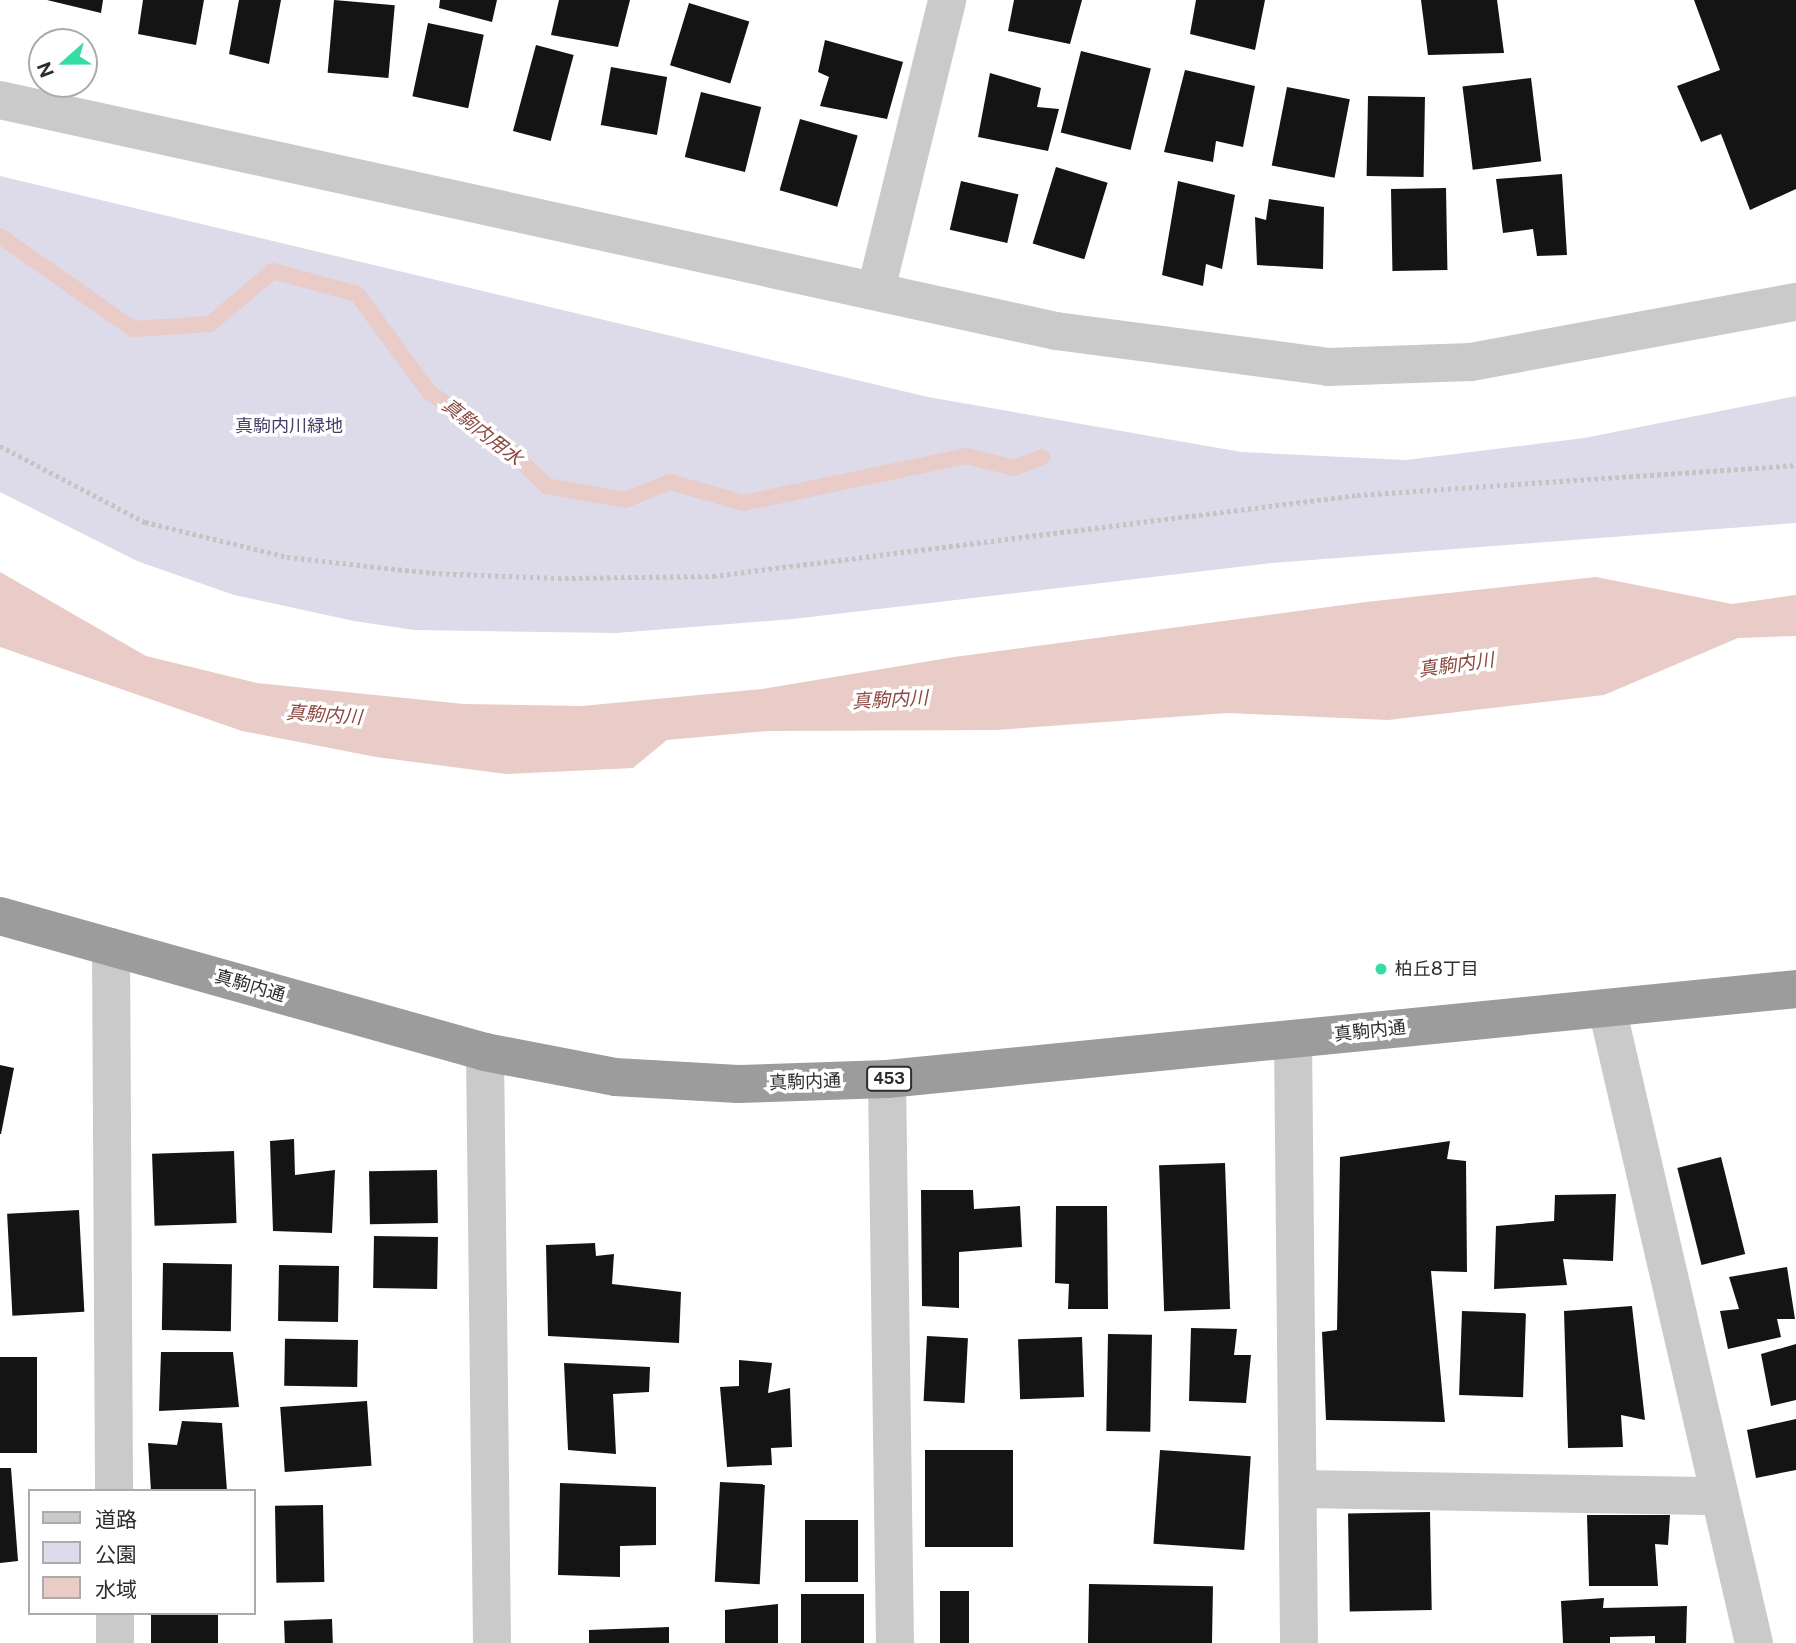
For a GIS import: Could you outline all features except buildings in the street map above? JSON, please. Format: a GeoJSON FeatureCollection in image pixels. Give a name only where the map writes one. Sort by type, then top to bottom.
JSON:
{"type":"FeatureCollection","features":[{"type":"Feature","properties":{"kind":"highway","name":"真駒内通"},"geometry":{"type":"LineString","coordinates":[[0,916],[485,1052],[615,1077],[738,1084],[887,1079],[1796,989]]}},
{"type":"Feature","properties":{"kind":"street"},"geometry":{"type":"LineString","coordinates":[[876,290],[947,0]]}},
{"type":"Feature","properties":{"kind":"street"},"geometry":{"type":"LineString","coordinates":[[0,100],[1056,331],[1328,367],[1471,362],[1796,302]]}},
{"type":"Feature","properties":{"kind":"street"},"geometry":{"type":"LineString","coordinates":[[111,947],[114,1489]]}},
{"type":"Feature","properties":{"kind":"street"},"geometry":{"type":"LineString","coordinates":[[1607,1008],[1754,1643]]}},
{"type":"Feature","properties":{"kind":"street"},"geometry":{"type":"LineString","coordinates":[[1293,1039],[1301,1489],[1299,1643]]}},
{"type":"Feature","properties":{"kind":"street"},"geometry":{"type":"LineString","coordinates":[[485,1052],[492,1643]]}},
{"type":"Feature","properties":{"kind":"street"},"geometry":{"type":"LineString","coordinates":[[887,1079],[895,1643]]}},
{"type":"Feature","properties":{"kind":"street"},"geometry":{"type":"LineString","coordinates":[[1301,1489],[1720,1496]]}},
{"type":"Feature","properties":{"kind":"street"},"geometry":{"type":"LineString","coordinates":[[115,1615],[115,1643]]}},
{"type":"Feature","properties":{"kind":"path"},"geometry":{"type":"LineString","coordinates":[[0,446],[145,522],[287,557],[432,573],[558,578],[713,576],[1357,495],[1796,465]]}},
{"type":"Feature","properties":{"kind":"green space","name":"真駒内川緑地"},"geometry":{"type":"Polygon","coordinates":[[[0,176],[928,397],[1241,452],[1406,460],[1584,438],[1796,396],[1796,523],[1272,563],[793,619],[616,633],[414,630],[354,621],[234,595],[137,561],[0,492],[0,176]]]}},
{"type":"Feature","properties":{"kind":"water","name":"真駒内川"},"geometry":{"type":"Polygon","coordinates":[[[0,572],[146,656],[257,683],[464,704],[582,706],[762,689],[954,657],[1366,602],[1596,577],[1732,604],[1796,595],[1796,636],[1738,638],[1604,695],[1388,720],[1227,713],[996,730],[768,731],[667,740],[633,768],[506,774],[376,757],[242,731],[0,647],[0,572]]]}},
{"type":"Feature","properties":{"kind":"waterway","name":"真駒内用水"},"geometry":{"type":"LineString","coordinates":[[0,236],[133,329],[210,324],[273,271],[357,294],[429,392],[500,441],[547,486],[625,500],[670,482],[743,503],[966,456],[1014,468],[1042,457]]}},
{"type":"Feature","properties":{"kind":"place","name":"柏丘8丁目"},"geometry":{"type":"Point","coordinates":[1381,969]}}]}
